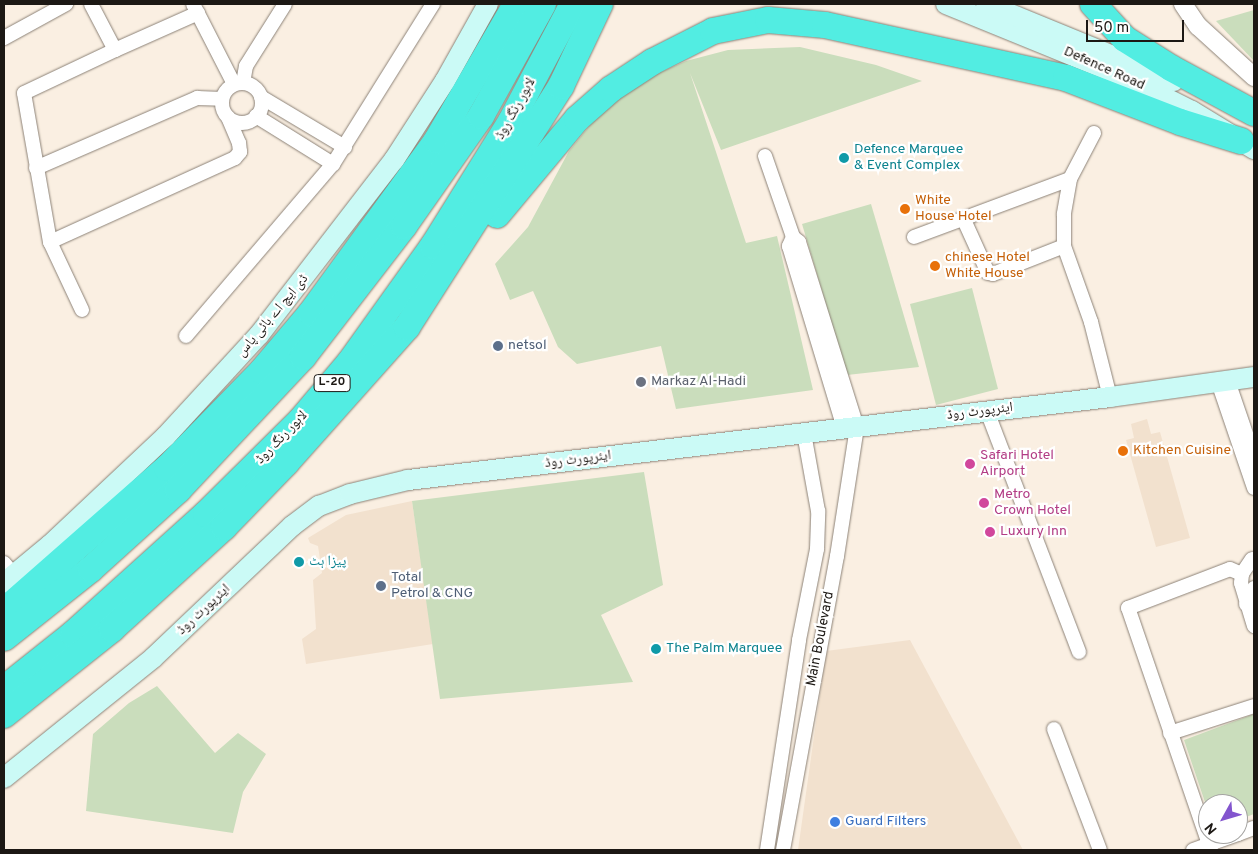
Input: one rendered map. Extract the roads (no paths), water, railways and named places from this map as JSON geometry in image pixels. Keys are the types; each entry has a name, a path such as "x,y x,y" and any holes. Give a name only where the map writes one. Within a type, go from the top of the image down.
{"highway":[{"path":"4,611 167,468 262,372 311,313 437,140 516,4"},
{"name":"لاہور رنگ روڈ","path":"4,638 91,568 178,490 303,357 404,226 481,116 543,4"},
{"name":"لاہور رنگ روڈ","path":"4,689 80,628 206,514 301,420 350,362 432,246 511,121 573,4"},
{"path":"4,715 112,629 224,527 286,463 407,327 436,285 561,86 600,4"},
{"path":"1093,4 1125,39 1171,68 1254,112"},
{"path":"436,285 578,119 611,89 652,62 713,31 768,20 825,25 1066,78 1180,122 1250,137"}],"main road":[{"name":"ڈی ایچ اے بائی پاس","path":"7,573 166,436 259,335 394,160 445,82 488,4"},
{"name":"Defence Road","path":"946,4 1120,75 1250,137"},
{"name":"Defence Road","path":"986,4 1131,61 1250,137"},
{"name":"ایئرپورٹ روڈ","path":"4,778 153,658 292,526 329,501 408,480 1110,397 1254,377"}],"street":[{"path":"4,38 66,4"},
{"path":"91,4 115,50"},
{"path":"36,168 197,98 222,99 238,83 246,66 285,4"},
{"path":"186,336 333,164 433,4"},
{"path":"1183,4 1198,26 1254,77"},
{"path":"82,310 50,242 24,93 115,50 195,8 238,83 257,90 261,97 345,147"},
{"path":"228,117 237,122 247,122 260,111 261,97"},
{"path":"50,242 235,158 240,152 239,143 222,99"},
{"path":"256,116 333,164"},
{"path":"1094,134 1070,178 1064,214 1064,246 1091,322 1110,397"},
{"path":"765,156 793,237 789,246 850,428"},
{"path":"914,237 964,220 1070,178"},
{"path":"964,220 988,273 994,274 1064,246"},
{"path":"1223,381 1254,457"},
{"path":"1223,381 1254,488"},
{"path":"987,411 1079,652"},
{"name":"Main Boulevard","path":"783,850 838,556 850,428"},
{"name":"Main Boulevard","path":"766,850 799,640 817,549 818,511 804,433"},
{"path":"1251,564 1241,583 1254,626"},
{"path":"1193,850 1210,847 1128,608 1230,569 1251,564"},
{"path":"1246,604 1254,588"},
{"path":"1170,733 1254,706"},
{"path":"1054,729 1100,850"}],"place":[{"name":"Defence Marquee & Event Complex","path":"844,158"},
{"name":"White House Hotel","path":"905,209"},
{"name":"chinese Hotel White House","path":"935,266"},
{"name":"netsol","path":"498,346"},
{"name":"Markaz Al-Hadi","path":"641,382"},
{"name":"Kitchen Cuisine","path":"1123,451"},
{"name":"Safari Hotel Airport","path":"970,464"},
{"name":"Metro Crown Hotel","path":"984,503"},
{"name":"Luxury Inn","path":"990,532"},
{"name":"پیزا ہٹ","path":"299,562"},
{"name":"Total Petrol & CNG","path":"381,586"},
{"name":"The Palm Marquee","path":"656,649"},
{"name":"Guard Filters","path":"835,822"}]}
